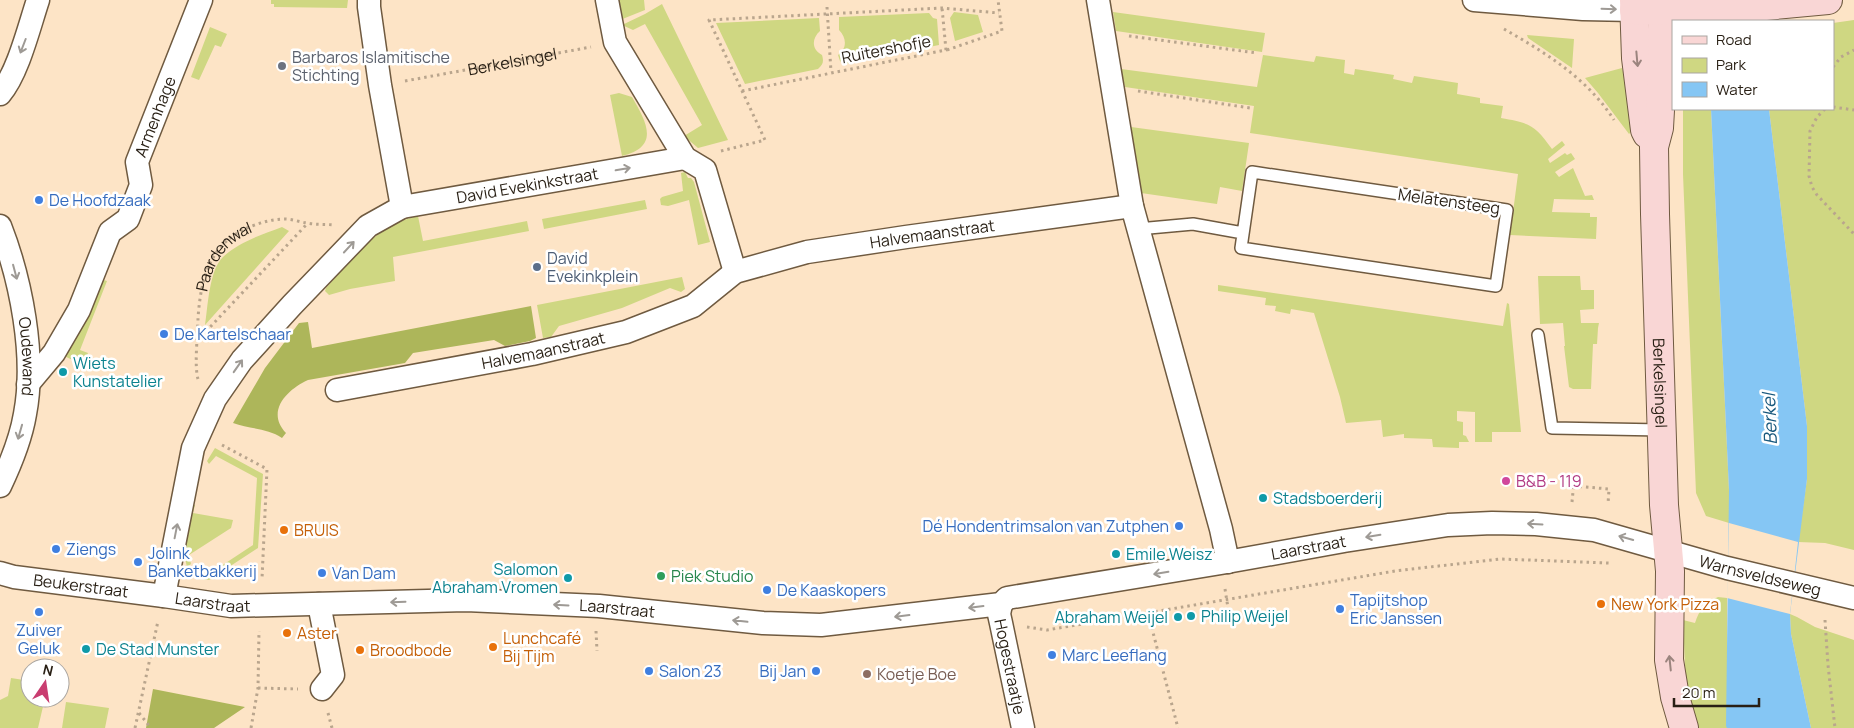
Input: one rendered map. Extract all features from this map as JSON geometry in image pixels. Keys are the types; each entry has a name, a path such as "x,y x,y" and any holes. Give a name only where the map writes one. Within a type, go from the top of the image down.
{"street":[{"path":"0,94 7,86 38,0"},
{"path":"164,596 192,448 211,406 242,360 292,305 368,226 402,207 380,85 369,0"},
{"path":"607,0 615,42 684,158 705,170 735,272"},
{"path":"1098,0 1132,206 1219,520 1228,562"},
{"path":"1474,0 1583,9 1634,5 1706,11 1828,0"},
{"name":"Armenhage","path":"28,384 54,353 79,310 110,232 128,218 141,186 137,162 197,2"},
{"name":"Berkelsingel","path":"1634,5 1636,58 1645,130 1654,147"},
{"name":"Berkelsingel","path":"1662,6 1663,57 1659,128 1654,147 1664,505 1670,571 1669,660 1675,697 1684,728"},
{"name":"David Evekinkstraat","path":"402,207 684,158"},
{"name":"Halvemaanstraat","path":"337,390 532,354 626,332 694,306 735,272 807,252 1132,206"},
{"name":"Oudewand","path":"0,226 15,272 22,305 27,343 28,384 25,414 17,443 0,486"},
{"name":"Laarstraat","path":"164,596 231,606 466,600 599,606 762,623 821,624 1001,613 1006,598 1438,526 1492,523 1583,528 1668,550"},
{"name":"Warnsveldseweg","path":"1668,550 1727,568 1854,598"},
{"name":"Beukerstraat","path":"0,573 14,577 164,596"},
{"path":"319,604 332,675 322,689"},
{"name":"Hogestraatje","path":"1001,613 1023,728"}],"lane":[{"name":"Melatensteeg","path":"1252,172 1508,210 1496,286 1241,248 1243,233 1252,172"},
{"path":"1138,229 1193,224 1243,233"},
{"path":"1538,336 1552,428 1662,430"}],"path":[{"name":"Ruitershofje","path":"742,91 946,50 1002,31 998,0"},
{"name":"Ruitershofje","path":"827,7 831,72"},
{"name":"Ruitershofje","path":"684,158 765,140 709,20 942,8 999,13"},
{"name":"Ruitershofje","path":"942,8 946,50"},
{"path":"1502,28 1542,52 1583,83 1595,95 1615,122"},
{"path":"1104,32 1257,53"},
{"name":"Berkelsingel","path":"380,85 615,42"},
{"path":"1834,67 1841,57 1854,50"},
{"path":"1112,88 1250,108"},
{"path":"1834,108 1854,110"},
{"path":"1824,110 1817,117 1810,131 1809,176 1812,187 1820,198 1854,234"},
{"name":"Paardenwal","path":"211,406 197,376 197,341 204,281 209,262 219,247 245,229 267,221 286,218 307,223 368,226"},
{"path":"197,341 307,223"},
{"path":"199,434 267,469 262,583"},
{"path":"1572,497 1574,481"},
{"path":"1573,486 1609,489 1608,504"},
{"path":"1001,613 1047,630 1394,571 1500,559 1615,563"},
{"path":"135,728 164,596"},
{"path":"231,606 259,619 258,688 251,728"},
{"path":"1826,620 1828,665 1835,728"},
{"path":"1150,621 1178,728"},
{"path":"597,625 595,638 597,651"},
{"path":"138,712 151,728"}],"green space":[{"path":"271,0 348,0 347,8 274,7 274,4 271,4"},
{"path":"617,0 644,0 645,10 620,20"},
{"path":"662,4 728,140 698,148 684,136 702,125 645,24 633,30 622,25"},
{"path":"954,12 978,15 983,32 955,41 950,18"},
{"path":"1113,12 1265,33 1262,52 1116,31"},
{"path":"929,13 933,18 937,19 939,45 845,64 840,61 838,55 843,50 845,40 839,30 839,17"},
{"path":"819,18 820,31 815,37 814,44 816,50 822,55 823,61 818,69 745,84 716,23"},
{"path":"1854,20 1854,550 1825,543 1798,542 1807,479 1807,426 1769,110 1834,110 1834,23"},
{"path":"210,27 227,34 221,47 215,45 199,80 191,77"},
{"path":"1527,35 1574,39 1572,68 1528,38"},
{"path":"1263,55 1314,62 1316,56 1345,60 1344,73 1354,75 1355,69 1394,75 1393,79 1412,83 1414,76 1458,83 1457,94 1480,98 1480,103 1503,106 1501,118 1531,126 1552,149 1562,141 1565,145 1548,159 1550,163 1565,153 1567,155 1571,153 1575,159 1555,172 1559,177 1573,168 1585,196 1592,195 1594,200 1554,199 1552,212 1590,213 1590,217 1597,217 1596,239 1510,235 1518,174 1250,133 1254,106 1125,87 1121,69 1257,87"},
{"path":"1622,68 1631,132 1629,134 1585,78"},
{"path":"619,93 632,97 642,115 647,132 646,140 642,146 634,152 622,156 610,95"},
{"path":"1683,110 1711,110 1729,523 1706,516 1696,493 1683,174"},
{"path":"1131,127 1249,143 1242,191 1220,187 1217,204 1141,193"},
{"path":"685,172 688,178 691,178 694,182 710,242 698,245 689,200 668,206 661,205 660,199 662,197 683,191 681,173"},
{"path":"645,200 647,209 544,229 542,219"},
{"path":"418,216 423,241 527,221 529,231 393,257 395,281 350,289 329,295 325,291 366,244 403,220"},
{"path":"282,227 289,231 205,325 212,279 218,263 229,252 243,243"},
{"path":"1538,276 1580,276 1581,290 1594,290 1594,309 1580,310 1581,323 1599,323 1597,344 1593,344 1591,389 1573,389 1569,387 1563,323 1540,324"},
{"path":"682,277 685,289 681,292 670,288 622,308 559,326 551,337 543,338 537,305"},
{"path":"97,278 107,281 80,350 88,353 83,365 60,354"},
{"path":"1218,285 1503,326 1507,303 1509,304 1521,432 1492,432 1492,442 1475,442 1475,412 1457,411 1457,421 1463,422 1463,435 1466,436 1469,442 1459,442 1459,448 1433,447 1432,439 1404,438 1404,434 1383,437 1381,420 1346,423 1340,397 1314,313 1291,309 1290,314 1275,311 1276,306 1265,305 1266,298 1218,291"},
{"path":"531,306 536,338 530,341 505,346 494,340 413,353 405,363 308,380 293,389 278,409 280,425 286,433 282,438 265,430 233,423 265,368 299,323 308,322 312,348"},
{"path":"215,448 263,474 258,548 209,580 192,577 196,572 209,574 253,545 257,478 216,456 209,464 207,461"},
{"path":"191,504 195,505 193,513 233,520 231,528 189,555 191,564 187,567 183,550"},
{"path":"1718,597 1727,598 1727,728 1695,728 1686,688 1683,620 1695,623 1703,607"},
{"path":"1790,614 1815,627 1854,640 1854,728 1811,728 1791,634"},
{"path":"11,678 20,679 20,708 43,708 38,728 0,728 0,700 8,696"},
{"path":"153,689 245,707 214,728 146,728"},
{"path":"70,703 109,708 105,728 62,728 65,708 70,708"}],"water":[{"name":"Berkel","path":"1711,110 1769,110 1807,426 1807,479 1790,614 1791,634 1811,728 1727,728 1726,726 1729,490"}],"pier":[{"path":"1729,523 1798,542 1790,614 1727,598"}],"place":[{"name":"Barbaros Islamitische Stichting","path":"282,66"},
{"name":"De Hoofdzaak","path":"39,200"},
{"name":"David Evekinkplein","path":"537,267"},
{"name":"De Kartelschaar","path":"164,334"},
{"name":"Wiets Kunstatelier","path":"63,372"},
{"name":"B&B - 119","path":"1506,481"},
{"name":"Stadsboerderij","path":"1263,498"},
{"name":"Dé Hondentrimsalon van Zutphen","path":"1179,526"},
{"name":"BRUIS","path":"284,530"},
{"name":"Ziengs","path":"56,549"},
{"name":"Emile Weisz","path":"1116,554"},
{"name":"Jolink Banketbakkerij","path":"138,562"},
{"name":"Van Dam","path":"322,573"},
{"name":"Piek Studio","path":"661,576"},
{"name":"Salomon Abraham Vromen","path":"568,578"},
{"name":"De Kaaskopers","path":"767,590"},
{"name":"New York Pizza","path":"1601,604"},
{"name":"Tapijtshop Eric Janssen","path":"1340,609"},
{"name":"Zuiver Geluk","path":"39,612"},
{"name":"Philip Weijel","path":"1191,616"},
{"name":"Abraham Weijel","path":"1178,617"},
{"name":"Aster","path":"287,633"},
{"name":"Lunchcafé Bij Tijm","path":"493,647"},
{"name":"De Stad Munster","path":"86,649"},
{"name":"Broodbode","path":"360,650"},
{"name":"Marc Leeflang","path":"1052,655"},
{"name":"Salon 23","path":"649,671"},
{"name":"Bij Jan","path":"816,671"},
{"name":"Koetje Boe","path":"867,674"}]}
